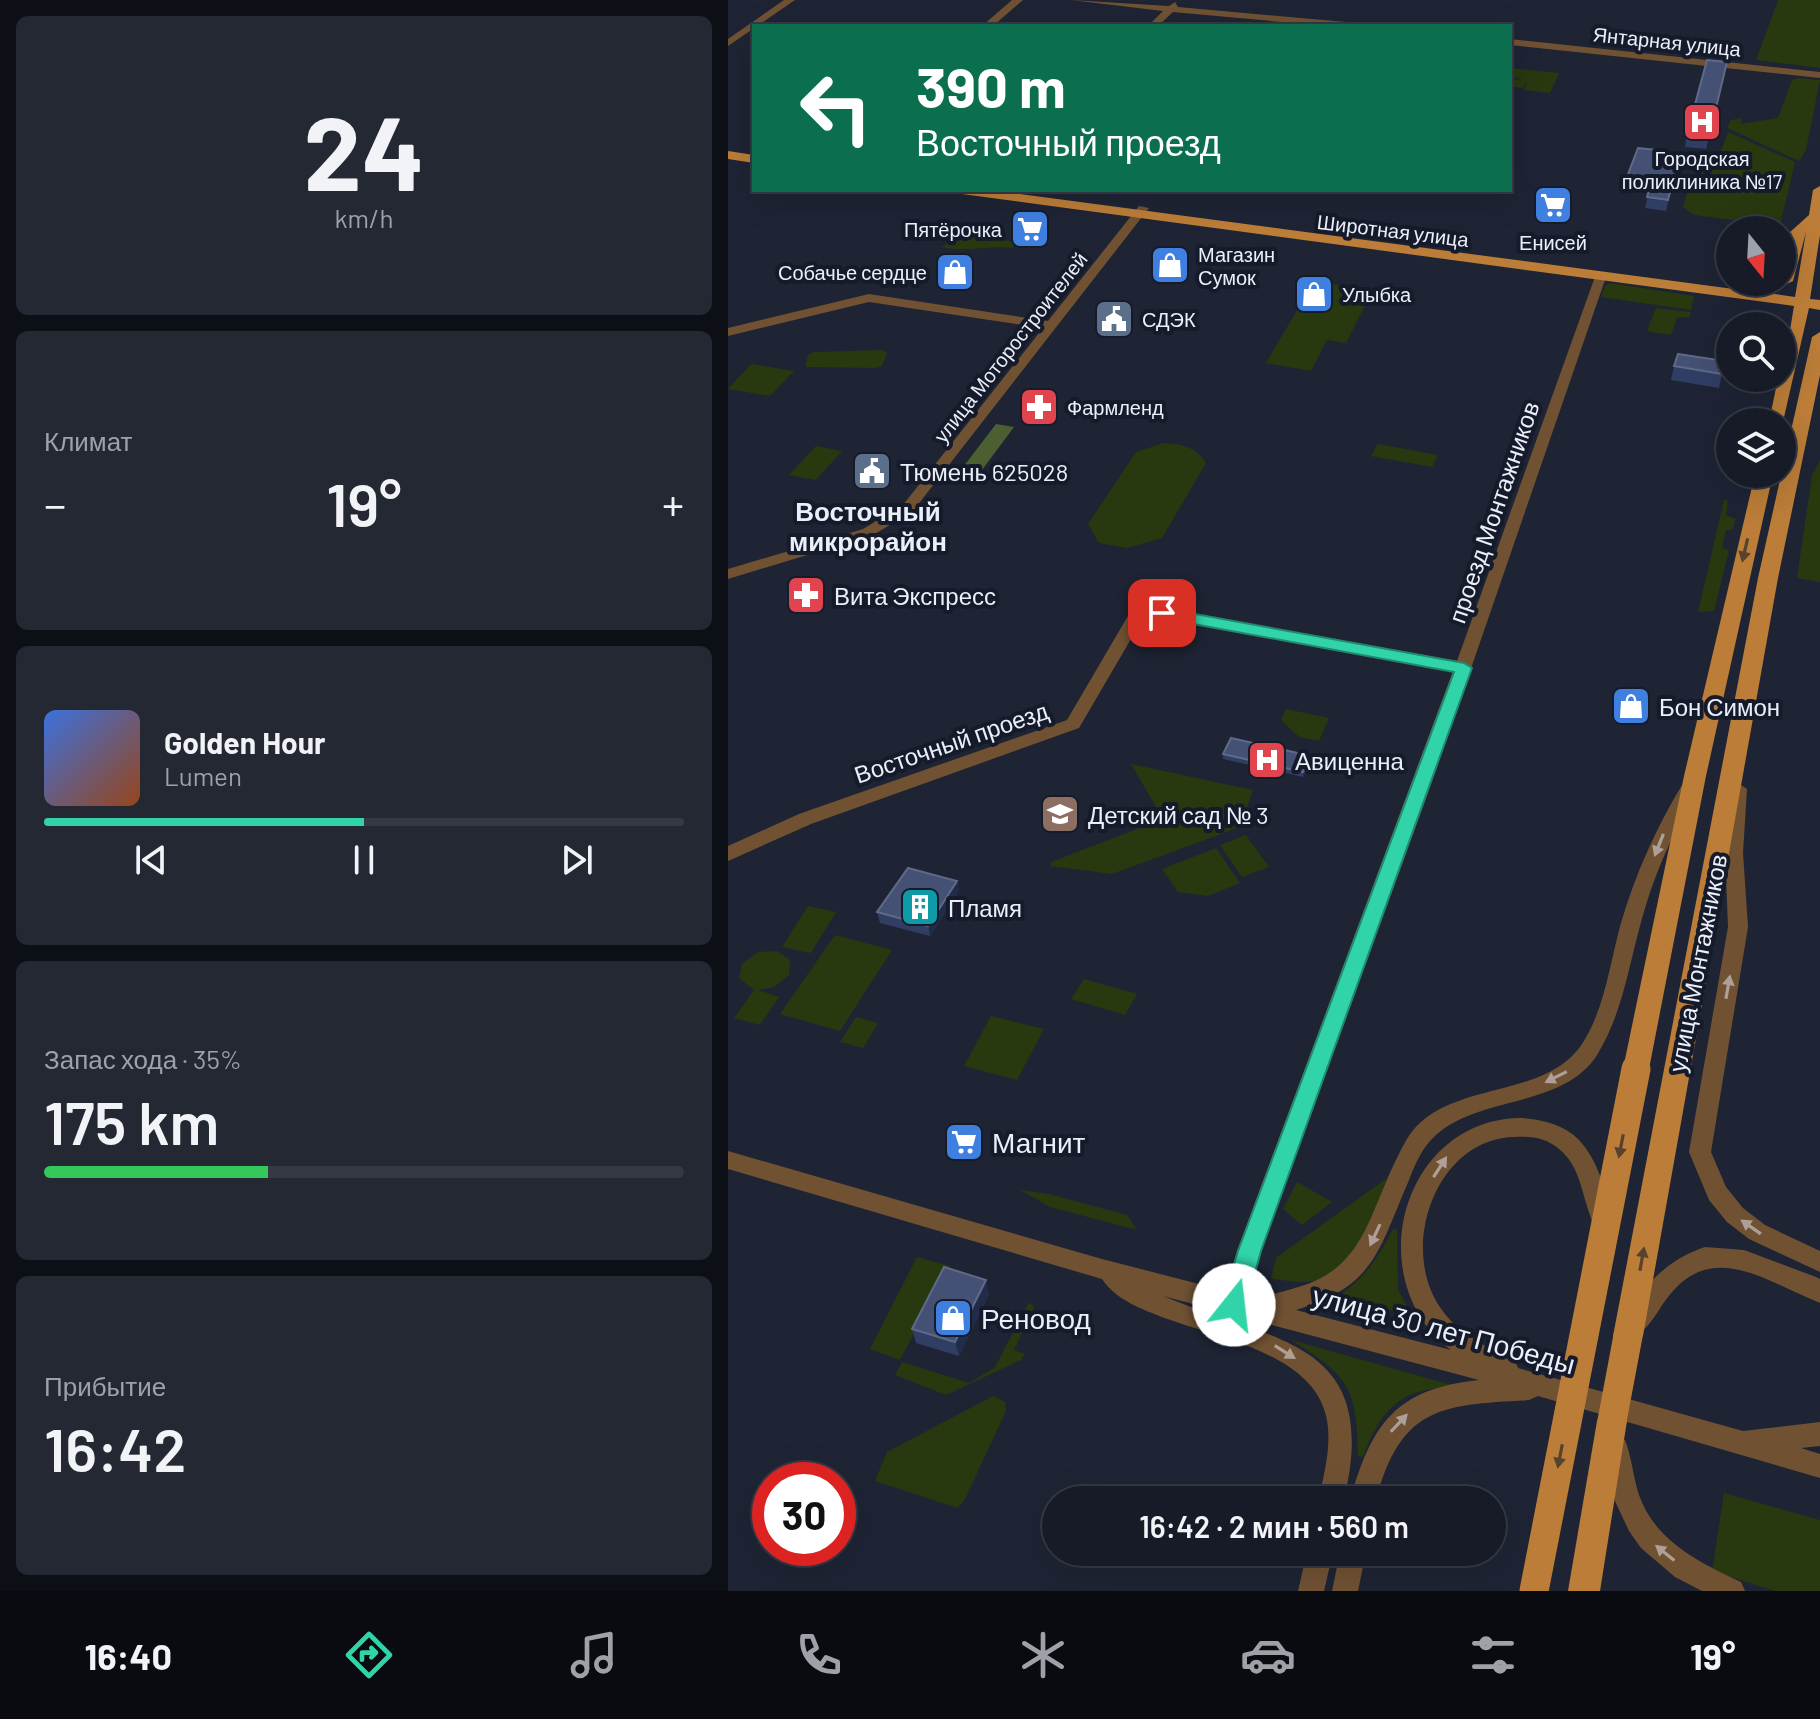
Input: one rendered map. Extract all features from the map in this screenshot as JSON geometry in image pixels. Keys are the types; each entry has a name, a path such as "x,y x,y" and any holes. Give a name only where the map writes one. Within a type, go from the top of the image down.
{"main road":[{"path":"728,146 752,150"},
{"path":"728,155 752,159"},
{"path":"1780,408 1820,190"},
{"name":"Широтная улица","path":"978,192 1716,285"},
{"name":"Широтная улица","path":"1032,192 1140,212"},
{"path":"1796,233 1814,218"},
{"name":"Широтная улица","path":"1444,252 1600,277 1800,299 1820,297"},
{"name":"Широтная улица","path":"1787,296 1820,305"},
{"name":"улица Монтажников","path":"1584,1591 1674,1079 1768,578 1820,337"},
{"name":"улица Монтажников","path":"1534,1591 1695,776 1761,488"}],"street":[{"path":"755,24 790,0"},
{"path":"989,24 1018,0"},
{"path":"1076,0 1176,4 1341,24"},
{"path":"1155,24 1176,4"},
{"path":"728,43 752,26"},
{"name":"Янтарная улица","path":"1512,42 1820,75"},
{"name":"улица Моторостроителей","path":"728,574 868,532 898,516 920,496 1140,212"},
{"name":"проезд Монтажников","path":"1242,1306 1249,1251 1464,668 1600,277"},
{"path":"728,332 869,298 1051,325"},
{"name":"Восточный проезд","path":"728,854 805,819 1073,724 1140,609 1464,668"},
{"path":"1741,733 1734,853 1738,927 1700,1152 1708,1177 1735,1215 1757,1232 1820,1262"},
{"path":"1242,1306 1303,1299 1344,1280 1362,1262 1403,1165 1427,1130 1453,1111 1482,1098 1549,1081 1588,1054 1599,1030 1644,883 1668,824 1695,776"},
{"path":"1535,1384 1452,1337 1432,1317 1418,1296 1409,1270 1410,1243 1423,1198 1440,1164 1458,1143 1479,1130 1512,1124 1546,1129 1573,1147 1588,1172 1605,1226"},
{"name":"улица 30 лет Победы","path":"728,1160 1102,1269 1535,1384 1820,1466"},
{"path":"1628,1336 1667,1276 1687,1263 1712,1255 1741,1258 1818,1290"},
{"path":"1102,1269 1141,1297 1272,1344 1311,1369 1337,1406 1339,1424 1334,1486"},
{"path":"1366,1486 1371,1465 1394,1424 1419,1405 1446,1396 1535,1384"},
{"path":"1612,1421 1621,1487 1636,1521 1669,1557 1695,1575 1732,1591"},
{"path":"1735,1443 1820,1434"},
{"path":"1311,1591 1317,1566"},
{"path":"1345,1591 1350,1566"}],"green space":[{"path":"1778,0 1820,0 1820,68 1756,60"},
{"path":"1512,68 1559,73 1550,93 1524,90 1527,81 1523,88 1512,86 1512,80 1523,79 1512,77"},
{"path":"1792,80 1820,80 1806,150 1799,161 1727,128 1731,120 1742,118 1740,124 1778,118"},
{"path":"1728,132 1795,162 1782,216 1716,218 1694,215 1683,207 1695,168 1714,170"},
{"path":"964,235 1018,242 1012,248 941,247"},
{"path":"1610,283 1694,296 1691,310 1601,297 1605,286"},
{"path":"1332,284 1373,290 1346,343 1327,340 1311,371 1266,363 1300,305 1319,307"},
{"path":"1656,308 1691,312 1689,318 1677,317 1671,335 1647,331"},
{"path":"882,350 887,353 882,366 876,368 805,367 808,355 814,352"},
{"path":"751,364 794,371 770,396 728,389"},
{"path":"996,424 1014,427 973,482 954,479"},
{"path":"1164,443 1188,447 1206,463 1162,538 1127,548 1099,543 1088,524 1136,452"},
{"path":"1378,444 1438,455 1432,467 1371,456"},
{"path":"816,446 842,451 816,480 789,475"},
{"path":"1820,460 1820,582 1797,578 1812,475"},
{"path":"1724,500 1728,501 1726,515 1736,519 1732,530 1726,530 1722,548 1729,550 1714,611 1698,612"},
{"path":"1286,709 1329,718 1319,741 1299,737 1281,720"},
{"path":"1131,764 1253,790 1240,827 1112,874 1050,866 1051,862 1163,819"},
{"path":"1246,835 1269,867 1242,877 1220,845"},
{"path":"1216,848 1240,883 1208,896 1178,892 1162,869"},
{"path":"808,906 836,912 811,953 782,947"},
{"path":"835,935 892,950 840,1031 780,1014"},
{"path":"777,951 790,960 789,975 774,987 758,990 779,997 760,1025 734,1018 754,990 739,978 742,964 758,952"},
{"path":"1084,979 1137,994 1125,1015 1071,999"},
{"path":"991,1016 1044,1029 1017,1080 964,1066"},
{"path":"856,1017 878,1023 863,1048 840,1042"},
{"path":"1387,1178 1362,1240 1343,1266 1315,1281 1271,1279 1276,1258"},
{"path":"1297,1182 1332,1202 1302,1225 1283,1209"},
{"path":"1020,1190 1049,1194 1127,1215 1137,1230 1050,1207"},
{"path":"1393,1229 1397,1230 1398,1289 1412,1316 1338,1296 1370,1266"},
{"path":"917,1257 950,1266 900,1360 870,1349"},
{"path":"1029,1302 1034,1307 1014,1350 1025,1354 1021,1360 946,1395 895,1375 902,1362 969,1383 995,1367"},
{"path":"1291,1340 1459,1387 1423,1391 1398,1402 1379,1424 1363,1457 1358,1456 1355,1414 1346,1386 1326,1364"},
{"path":"993,1396 1005,1402 1006,1411 964,1501 957,1508 875,1481 887,1452"},
{"path":"1724,1493 1820,1520 1820,1591 1775,1591 1712,1571"}],"building":[{"name":"Городская поликлиника №17","path":"1707,60 1727,62 1709,137 1687,134"},
{"path":"1638,148 1658,150 1654,162 1677,165 1668,200 1647,197 1652,180 1627,177"},
{"path":"1310,283 1323,285 1318,295 1304,293"},
{"path":"1678,354 1716,360 1716,373 1674,366"},
{"name":"Авиценна","path":"1231,738 1311,756 1303,772 1223,754"},
{"name":"Пламя","path":"908,868 957,881 928,926 877,912"},
{"name":"Реновод","path":"944,1267 986,1280 955,1342 912,1329"}],"place":[{"name":"Городская поликлиника №17","path":"1702,122"},
{"name":"Енисей","path":"1553,205"},
{"name":"Пятёрочка","path":"1030,229"},
{"name":"Магазин Сумок","path":"1170,265"},
{"name":"Собачье сердце","path":"955,272"},
{"name":"Улыбка","path":"1314,294"},
{"name":"СДЭК","path":"1114,319"},
{"name":"Фармленд","path":"1039,407"},
{"name":"Тюмень 625028","path":"872,471"},
{"name":"Вита Экспресс","path":"806,595"},
{"name":"Бон Симон","path":"1631,706"},
{"name":"Авиценна","path":"1267,760"},
{"name":"Детский сад № 3","path":"1060,814"},
{"name":"Пламя","path":"920,907"},
{"name":"Магнит","path":"964,1142"},
{"name":"Реновод","path":"953,1318"}],"district":[{"name":"Восточный микрорайон","path":"868,525"}],"route":[{"path":"1162,613 1464,668 1249,1251 1234,1305"}]}
